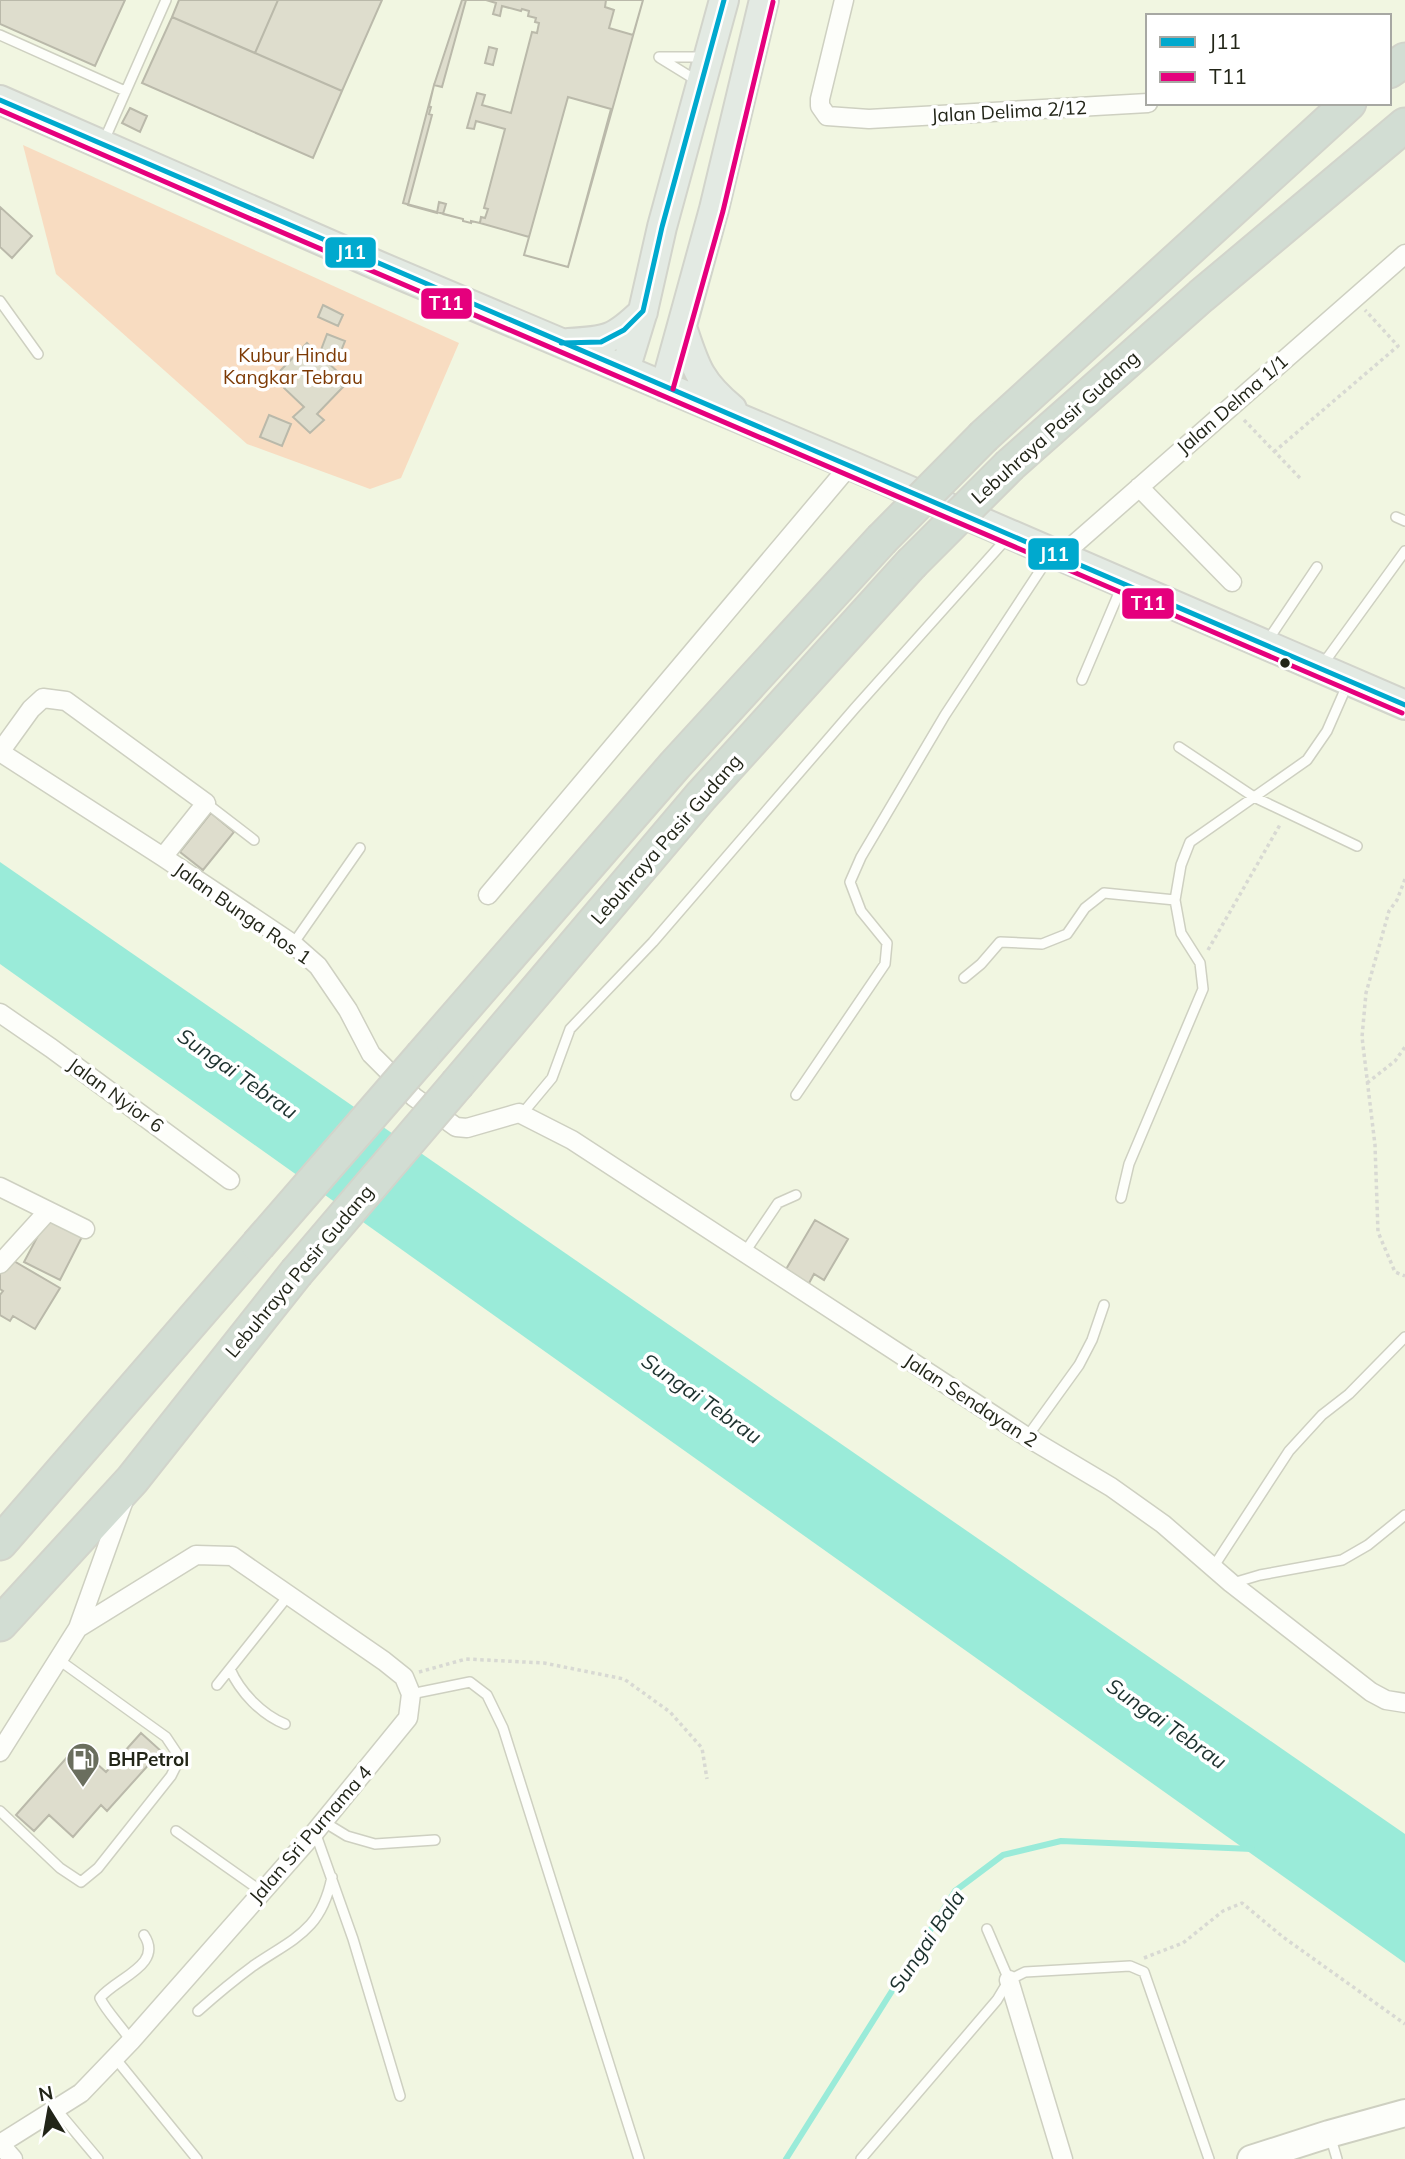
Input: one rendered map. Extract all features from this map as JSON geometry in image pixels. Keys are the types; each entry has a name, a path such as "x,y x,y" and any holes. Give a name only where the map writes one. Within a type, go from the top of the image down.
{"highway":[{"name":"Lebuhraya Pasir Gudang","path":"0,1543 675,765 881,540 984,436 1347,105"},
{"name":"Lebuhraya Pasir Gudang","path":"0,1624 132,1480 296,1273 701,796 911,564 1010,465 1201,296 1405,125"}],"main road":[{"path":"726,0 718,76 722,84 727,84 736,77 764,0"},
{"path":"625,370 726,0"},
{"path":"665,387 714,209 764,0"},
{"path":"0,100 379,266 850,465 1405,705"},
{"path":"561,343 601,342 624,330 643,311"},
{"path":"682,327 696,368 704,382 714,394 747,421"}],"street":[{"name":"Jalan Delima 2/12","path":"844,0 820,106 827,116 870,119 1146,103"},
{"name":"Jalan Delma 1/1","path":"1056,554 1139,487 1405,254"},
{"path":"488,895 850,465"},
{"path":"1139,487 1232,582"},
{"path":"0,752 21,721 43,698 66,701 206,803 163,857"},
{"name":"Jalan Bunga Ros 1","path":"0,752 292,944 318,966 348,1010 371,1054 414,1097 456,1127 467,1128 514,1113 522,1114"},
{"name":"Jalan Nyior 6","path":"0,1013 230,1180"},
{"name":"Jalan Sendayan 2","path":"522,1114 572,1140 1027,1437 1111,1487 1163,1524 1231,1583 1371,1692 1387,1700 1405,1703"},
{"path":"0,1187 85,1229"},
{"path":"0,1265 48,1211"},
{"path":"0,1752 78,1628 132,1480"},
{"path":"78,1628 196,1555 232,1556 384,1661 407,1686"},
{"name":"Jalan Sri Purnama 4","path":"0,2144 81,2093 131,2041 320,1827 408,1718 407,1686"},
{"path":"1009,1980 1063,2159"},
{"path":"1251,2159 1329,2134 1402,2115"},
{"path":"0,2144 13,2159"}],"lane":[{"path":"102,144 166,0"},
{"path":"0,35 125,91"},
{"path":"0,301 38,354"},
{"path":"522,1114 552,1078 570,1029 653,942 1010,534"},
{"path":"1320,668 1405,551"},
{"path":"796,1095 885,964 887,943 861,911 850,882 861,857 945,715 1056,554"},
{"path":"1265,645 1317,567"},
{"path":"1082,680 1123,583"},
{"path":"1121,1198 1129,1164 1203,989 1200,963 1181,933 1175,900 1181,865 1190,842 1307,760 1327,731 1349,681"},
{"path":"1179,747 1254,797 1357,846"},
{"path":"206,803 254,840"},
{"path":"292,944 360,848"},
{"path":"964,978 981,964 1000,942 1042,944 1067,934 1084,908 1104,893 1175,900"},
{"path":"745,1252 778,1203 796,1195"},
{"path":"1027,1437 1079,1365 1093,1340 1104,1305"},
{"path":"1214,1566 1289,1451 1322,1415 1349,1394 1405,1337"},
{"path":"1231,1583 1342,1560 1368,1545 1405,1516"},
{"path":"217,1685 288,1596"},
{"path":"0,1811 60,1868 81,1882 98,1868 171,1776 180,1758 166,1737 60,1660"},
{"path":"230,1669 237,1685 268,1715 285,1724"},
{"path":"407,1686 470,1682 487,1695 503,1728 639,2159"},
{"path":"320,1827 375,1844 435,1840"},
{"path":"320,1827 332,1876 400,2096"},
{"path":"176,1831 261,1891"},
{"path":"198,2011 252,1967 304,1934 327,1901 332,1876"},
{"path":"987,1928 1009,1980"},
{"path":"131,2041 100,1998 109,1987 143,1964 149,1955 150,1944 144,1935"},
{"path":"861,2159 997,2000 1009,1980 1025,1972 1130,1966 1144,1972 1209,2159"},
{"path":"114,2058 197,2159"},
{"path":"56,2109 98,2159"},
{"path":"1329,2134 1337,2159"}],"path":[{"path":"1273,452 1398,346 1354,299"},
{"path":"1230,405 1300,478"},
{"path":"1200,963 1288,812"},
{"path":"1405,879 1397,900 1389,911 1366,993 1362,1037 1375,1145 1378,1232 1395,1272 1405,1276"},
{"path":"1367,1083 1395,1061 1405,1047"},
{"path":"407,1686 466,1659 544,1663 624,1679 670,1712 702,1748 708,1779"},
{"path":"1130,1966 1148,1955 1183,1943 1223,1911 1242,1903 1283,1937 1405,2024"}],"green space":[{"name":"Kubur Hindu Kangkar Tebrau","path":"23,145 459,343 401,478 370,489 247,444 56,274"}],"water":[{"name":"Sungai Tebrau","path":"0,862 1405,1834 1405,1963 0,964"}],"building":[{"path":"0,0 125,0 95,66 0,24"},
{"path":"179,0 278,0 255,53 172,17"},
{"path":"278,0 382,0 342,91 255,53"},
{"path":"462,0 643,0 568,267 524,255 529,237 403,203 434,85"},
{"path":"466,0 496,3 493,14 500,16 502,6 529,11 528,16 536,18 535,22 539,23 537,33 532,32 511,113 482,105 485,95 477,93 467,128 474,129 476,121 505,129 484,208 488,209 485,218 481,217 480,223 471,223 443,214 446,204 439,202 437,213 408,205 432,115 429,114 429,106 434,85 442,87","holes":["489,47 497,49 493,65 485,63"]},
{"path":"606,0 643,0 633,35 609,28 614,10 605,7"},
{"path":"172,17 342,91 313,158 142,83"},
{"path":"568,97 611,109 568,267 524,255"},
{"path":"130,108 147,116 140,132 122,123"},
{"path":"0,207 32,236 12,258 0,247"},
{"path":"323,305 343,315 338,326 318,317"},
{"path":"327,334 345,341 339,356 321,350"},
{"path":"307,343 340,374 335,380 343,387 317,414 324,420 310,433 293,417 304,407 284,388 288,383 278,373"},
{"path":"269,415 291,424 282,446 260,437"},
{"path":"211,813 234,832 203,870 180,852"},
{"path":"50,1213 85,1231 60,1280 24,1262"},
{"path":"815,1220 848,1239 824,1280 814,1274 808,1285 785,1271"},
{"path":"7,1257 60,1288 35,1329 13,1316 10,1321 0,1315 0,1295 3,1291 0,1289 0,1269"},
{"name":"BHPetrol","path":"141,1733 161,1751 107,1811 101,1805 73,1837 49,1815 34,1831 16,1815 77,1746 106,1772"}],"waterway":[{"name":"Sungai Bala","path":"786,2159 955,1891 1003,1855 1061,1841 1252,1849"}],"transit line":[{"name":"J11","path":"561,343 601,342 624,330 643,311 662,227 724,0"},
{"name":"T11","path":"673,389 723,211 773,2"},
{"name":"J11","path":"0,100 1405,705"},
{"name":"T11","path":"0,110 1402,713"}],"place":[{"name":"BHPetrol","path":"83,1789"}]}
